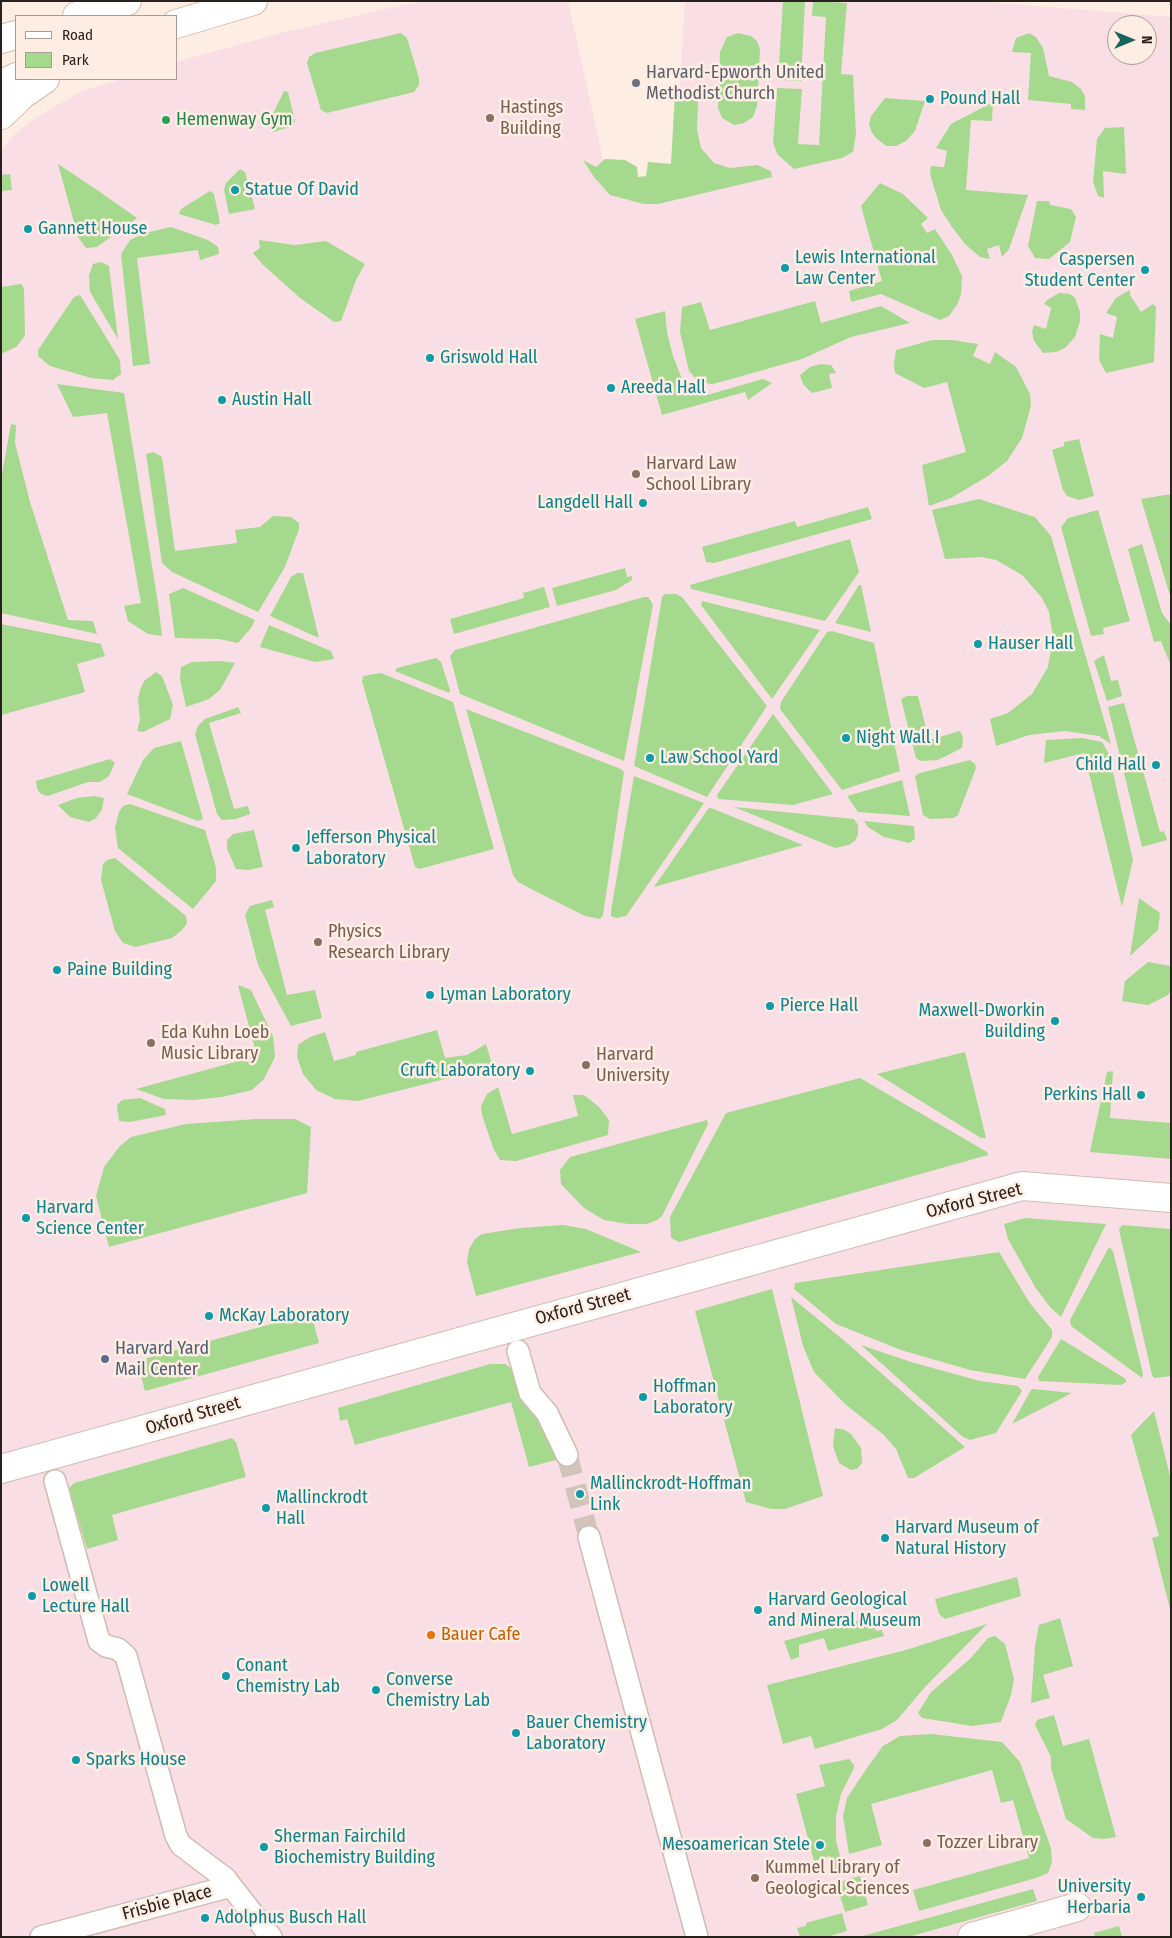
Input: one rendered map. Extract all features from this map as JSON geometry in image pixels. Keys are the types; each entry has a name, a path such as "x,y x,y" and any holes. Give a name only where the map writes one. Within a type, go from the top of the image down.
{"street":[{"path":"80,15 127,1"},
{"path":"178,23 254,1"},
{"path":"1,39 15,35"},
{"path":"1,85 15,77"},
{"path":"1,115 24,94 44,80"},
{"name":"Oxford Street","path":"1,1470 1022,1186 1171,1198"},
{"path":"518,1351 530,1393 547,1413 567,1455"},
{"path":"55,1480 99,1641 106,1646 118,1649 126,1656 176,1836 181,1845 226,1879 231,1886"},
{"path":"589,1537 696,1937"},
{"name":"Frisbie Place","path":"41,1937 231,1886 272,1937"},
{"path":"972,1937 1077,1907"}],"shaded area":[{"name":"Harvard University","path":"421,1 568,1 606,173 673,192 685,1 975,1 1146,15 1107,15 1107,65 1157,65 1157,16 1171,17 1171,1937 1,1937 1,151 15,134 35,118 82,91 119,80 178,80 178,61 281,33"}],"green space":[{"path":"783,1 805,1 801,81 778,80"},
{"path":"813,1 847,3 841,74 853,75 856,134 853,152 842,158 794,169 778,155 773,143 777,88 802,89 798,144 819,145 826,17 812,16"},
{"path":"401,33 407,38 419,78 419,85 414,92 327,113 321,110 307,63 309,57 315,53"},
{"path":"738,33 751,36 757,41 760,49 757,106 753,117 744,123 734,125 722,118 718,108 720,52 727,37"},
{"path":"1029,33 1036,37 1043,48 1049,76 1072,82 1081,89 1085,96 1085,110 1071,109 1071,104 1028,100 1031,53 1012,52 1016,38"},
{"path":"284,91 288,92 295,121 293,126 273,132 267,126"},
{"path":"675,92 698,100 697,130 701,148 714,163 730,168 757,165 771,171 772,177 658,204 644,204 610,195 594,177 583,160 596,167 605,159 625,160 637,167 638,177 646,176 648,162 671,164"},
{"path":"885,98 925,101 915,131 906,141 896,146 886,146 877,139 872,133 869,124 871,116"},
{"path":"993,102 992,121 971,120 966,190 1028,195 1009,249 1002,257 999,245 987,249 990,259 980,257 965,244 952,227 941,210 930,174 931,166 944,167 947,151 936,148 951,124"},
{"path":"1124,127 1126,174 1103,171 1104,198 1098,196 1093,182 1097,139 1105,128"},
{"path":"58,164 137,218 97,247 86,248 78,237"},
{"path":"240,169 245,172 255,209 229,214 224,190 226,183"},
{"path":"10,174 12,190 1,191 1,175"},
{"path":"880,183 903,194 928,218 921,224 927,233 935,229 952,255 962,276 961,294 958,303 949,316 940,320 881,294 851,302 849,291 882,281 861,206"},
{"path":"210,191 214,194 220,223 216,225 179,214 181,209"},
{"path":"1037,201 1049,201 1050,205 1071,209 1076,217 1070,242 1049,259 1035,258 1028,246"},
{"path":"171,227 208,240 218,247 219,254 200,260 198,250 137,258 150,364 133,366 121,254 130,240 145,233"},
{"path":"259,240 295,245 326,241 365,264 356,280 341,321 334,322 300,298 262,264 253,253 260,248"},
{"path":"101,262 109,266 118,339 90,292 89,275 93,264"},
{"path":"21,284 24,288 25,336 16,347 1,354 1,287"},
{"path":"1130,290 1130,295 1141,312 1153,304 1156,307 1154,362 1106,373 1099,360 1100,334 1113,338 1117,317 1106,313 1116,298"},
{"path":"1059,293 1070,294 1075,298 1080,312 1080,321 1075,337 1065,348 1056,352 1043,353 1034,341 1032,332 1034,325 1046,329 1051,308 1044,304"},
{"path":"80,295 120,360 121,374 113,380 91,378 50,366 38,356 38,350 74,297"},
{"path":"815,301 821,323 881,306 910,323 851,337 802,359 712,384 699,382 689,371 680,332 682,307 701,302 710,330"},
{"path":"665,311 667,332 673,356 682,379 696,394 707,395 763,379 772,383 748,400 745,392 662,415 635,319"},
{"path":"932,340 952,340 978,344 973,356 990,364 995,352 1016,367 1030,394 1031,406 1022,438 1007,461 988,476 951,498 929,506 922,465 966,452 947,382 924,388 895,373 894,364 896,350"},
{"path":"821,364 831,365 836,373 829,374 832,388 812,393 803,384 800,375 810,367"},
{"path":"57,384 124,393 162,636 148,634 128,621 124,606 141,603 107,413 73,417"},
{"path":"11,424 16,425 15,443 30,502 68,620 93,621 97,634 1,613 1,480"},
{"path":"1079,439 1094,496 1079,500 1067,496 1063,490 1052,450 1064,446 1064,442"},
{"path":"153,452 162,457 175,551 237,543 235,530 260,527 273,516 291,517 299,523 299,529 285,567 258,612 172,572 162,563 146,454"},
{"path":"1171,494 1171,599 1141,499"},
{"path":"979,499 1035,517 1051,536 1111,744 1099,736 1065,731 1029,735 996,746 990,719 1008,713 1032,694 1048,667 1053,637 1049,612 1042,598 1022,575 996,560 981,557 945,559 932,510"},
{"path":"868,507 872,519 714,563 706,562 702,547 795,521 797,527"},
{"path":"1098,510 1130,621 1103,628 1104,634 1091,636 1061,527 1068,518"},
{"path":"850,539 859,572 825,621 691,589 690,585"},
{"path":"1142,544 1162,613 1171,625 1171,666 1161,641 1154,642 1128,549"},
{"path":"625,568 627,577 632,576 632,580 616,590 557,606 552,588"},
{"path":"297,573 303,573 319,638 270,616 291,577"},
{"path":"859,585 861,585 871,632 835,623"},
{"path":"544,587 550,607 454,634 450,619 524,598 523,593"},
{"path":"183,588 255,620 251,628 238,643 219,639 175,638 169,594"},
{"path":"665,594 676,594 682,597 767,706 707,797 634,766 662,597"},
{"path":"648,597 653,605 624,761 460,694 450,656 455,650"},
{"path":"702,601 820,630 772,699 701,605"},
{"path":"1,624 101,644 105,656 77,664 85,692 1,715"},
{"path":"269,625 331,651 334,659 315,662 260,647"},
{"path":"832,631 874,643 900,771 842,790 780,709 781,702 827,632"},
{"path":"1104,655 1111,681 1118,680 1122,696 1107,701 1094,661"},
{"path":"436,658 441,662 450,690 449,693 395,671 397,668"},
{"path":"220,661 235,663 220,690 209,699 186,707 180,679 181,667 192,662"},
{"path":"156,672 162,676 173,705 170,719 143,732 137,731 140,720 138,699 140,690 144,681"},
{"path":"381,673 453,702 494,849 419,869 415,867 362,681 363,676"},
{"path":"907,696 918,696 929,740 960,731 963,737 962,748 938,760 921,761 916,758 901,699"},
{"path":"1124,703 1160,832 1164,831 1167,840 1142,847 1108,707"},
{"path":"238,707 241,713 209,723 234,809 248,806 250,814 236,819 222,820 217,814 195,734 198,726 205,719"},
{"path":"466,709 621,769 624,772 603,915 600,919 585,916 535,891 518,882 513,875"},
{"path":"773,714 833,794 793,805 718,799 717,795"},
{"path":"1082,738 1102,742 1109,754 1133,860 1122,907 1084,753 1044,763 1046,740"},
{"path":"181,741 203,819 198,821 127,794 143,760 154,748"},
{"path":"110,759 115,763 109,776 100,782 88,782 48,796 41,794 37,789 36,781"},
{"path":"970,760 975,764 976,768 958,815 954,818 930,819 923,815 915,776"},
{"path":"634,776 704,803 626,916 616,918 611,916 611,911"},
{"path":"902,780 910,816 858,812 847,796"},
{"path":"94,796 104,798 102,810 95,819 89,822 70,817 58,805 77,798"},
{"path":"130,804 205,830 216,868 216,881 193,909 118,848 115,828 119,812 123,806"},
{"path":"734,807 854,819 858,825 858,834 855,841 849,845 835,848"},
{"path":"711,808 803,845 654,887 708,809"},
{"path":"864,821 914,826 915,839 909,843 884,837 868,827"},
{"path":"254,830 263,867 248,870 236,869 227,849 227,840 233,834"},
{"path":"115,858 186,916 187,923 182,930 172,938 135,947 123,943 115,931 101,880 103,864 107,860"},
{"path":"1139,898 1160,913 1158,930 1130,956"},
{"path":"272,900 274,907 265,910 287,995 315,990 322,1018 291,1026 258,965 245,915 250,906"},
{"path":"1148,962 1171,966 1171,990 1168,995 1148,1005 1122,1001 1125,981"},
{"path":"238,985 251,990 273,1036 275,1057 264,1079 252,1090 222,1097 194,1100 164,1099 136,1089 257,1056"},
{"path":"437,1030 445,1058 467,1055 486,1044 493,1067 358,1101 335,1099 316,1090 303,1074 297,1057 298,1045 310,1037 325,1032 334,1061 356,1055 356,1052"},
{"path":"965,1052 986,1138 981,1138 877,1074"},
{"path":"1113,1071 1110,1118 1171,1123 1171,1159 1090,1152 1107,1072"},
{"path":"860,1078 987,1152 988,1155 679,1242 671,1238 670,1217 726,1113"},
{"path":"498,1087 512,1134 578,1116 573,1095 584,1095 599,1107 609,1120 608,1135 516,1161 500,1160 494,1150 482,1115 481,1106 487,1094"},
{"path":"140,1098 165,1109 166,1115 130,1122 119,1121 117,1105 122,1100"},
{"path":"256,1119 295,1119 311,1127 307,1193 109,1247 96,1196 104,1167 120,1146 131,1137 186,1124"},
{"path":"707,1120 708,1124 662,1216 657,1220 647,1224 628,1224 604,1220 584,1208 561,1184 560,1170 570,1157"},
{"path":"1025,1218 1106,1224 1061,1317 1050,1307 1035,1287 1008,1239 1004,1224"},
{"path":"563,1225 586,1229 641,1252 476,1296 467,1262 469,1249 475,1239 482,1234 520,1228"},
{"path":"1122,1225 1171,1229 1171,1376 1154,1378 1152,1375 1119,1230"},
{"path":"1109,1247 1113,1251 1143,1374 1142,1378 1071,1326 1070,1320"},
{"path":"999,1252 1029,1302 1052,1330 1052,1337 1025,1379 970,1370 901,1350 836,1324 794,1289 795,1283"},
{"path":"772,1289 823,1496 785,1509 771,1509 746,1502 695,1311"},
{"path":"791,1297 847,1343 965,1447 914,1478 908,1478 896,1449 884,1435 845,1404 814,1372 803,1346"},
{"path":"311,1313 319,1343 145,1391 137,1361"},
{"path":"1061,1339 1126,1379 1126,1382 1121,1385 1039,1381 1038,1377"},
{"path":"861,1345 911,1362 980,1381 1018,1386 1022,1391 996,1433 970,1440 963,1437"},
{"path":"490,1364 505,1364 512,1369 527,1407 548,1433 556,1460 529,1467 511,1402 355,1445 347,1419 340,1421 338,1408"},
{"path":"1031,1390 1072,1393 1012,1424"},
{"path":"1154,1411 1171,1480 1171,1613 1152,1538 1159,1536 1131,1435"},
{"path":"835,1428 845,1430 851,1434 861,1448 862,1463 857,1469 851,1470 839,1463 833,1446"},
{"path":"232,1438 236,1442 246,1477 112,1515 118,1540 87,1549 69,1488 74,1483"},
{"path":"1017,1577 1021,1596 945,1619 939,1614 935,1599"},
{"path":"872,1617 876,1631 882,1630 884,1636 828,1651 824,1638 799,1645 799,1657 791,1660 784,1641"},
{"path":"1060,1618 1073,1666 1043,1675 1050,1698 1031,1703 1035,1646 1039,1625"},
{"path":"987,1624 925,1687 897,1720 882,1729 815,1749 811,1736 783,1744 767,1685 906,1650"},
{"path":"995,1636 1005,1644 1014,1679 1011,1695 1001,1722 972,1726 922,1718 918,1713 931,1692 970,1659 988,1638"},
{"path":"1054,1715 1063,1746 1089,1739 1116,1837 1093,1838 1066,1819 1051,1768 1051,1757 1035,1725 1037,1720"},
{"path":"931,1734 1002,1742 1020,1762 1051,1848 1052,1862 1048,1873 919,1911 913,1890 1029,1858 1013,1800 1001,1803 992,1770 871,1804 882,1845 849,1854 843,1816 847,1798 867,1768 883,1746 900,1736"},
{"path":"849,1759 854,1768 841,1794 836,1816 836,1841 844,1871 834,1873 830,1856 814,1861 796,1794 825,1786 819,1765"},
{"path":"860,1876 868,1905 845,1912 836,1883"},
{"path":"1033,1889 1037,1901 908,1937 859,1937"},
{"path":"842,1913 847,1931 827,1937 800,1937 797,1928 806,1926 806,1923"},
{"path":"1119,1926 1122,1937 1095,1937 1094,1933"}],"tunnel":[{"path":"567,1455 589,1537"}],"place":[{"name":"Harvard-Epworth United Methodist Church","path":"636,83"},
{"name":"Pound Hall","path":"930,99"},
{"name":"Hastings Building","path":"490,118"},
{"name":"Hemenway Gym","path":"166,120"},
{"name":"Statue Of David","path":"235,190"},
{"name":"Gannett House","path":"28,229"},
{"name":"Lewis International Law Center","path":"785,268"},
{"name":"Caspersen Student Center","path":"1145,270"},
{"name":"Griswold Hall","path":"430,358"},
{"name":"Areeda Hall","path":"611,388"},
{"name":"Austin Hall","path":"222,400"},
{"name":"Harvard Law School Library","path":"636,474"},
{"name":"Langdell Hall","path":"643,503"},
{"name":"Hauser Hall","path":"978,644"},
{"name":"Night Wall I","path":"846,738"},
{"name":"Law School Yard","path":"650,758"},
{"name":"Child Hall","path":"1156,765"},
{"name":"Jefferson Physical Laboratory","path":"296,848"},
{"name":"Physics Research Library","path":"318,942"},
{"name":"Paine Building","path":"57,970"},
{"name":"Lyman Laboratory","path":"430,995"},
{"name":"Pierce Hall","path":"770,1006"},
{"name":"Maxwell-Dworkin Building","path":"1055,1021"},
{"name":"Eda Kuhn Loeb Music Library","path":"151,1043"},
{"name":"Harvard University","path":"586,1065"},
{"name":"Cruft Laboratory","path":"530,1071"},
{"name":"Perkins Hall","path":"1141,1095"},
{"name":"Harvard Science Center","path":"26,1218"},
{"name":"McKay Laboratory","path":"209,1316"},
{"name":"Harvard Yard Mail Center","path":"105,1359"},
{"name":"Hoffman Laboratory","path":"643,1397"},
{"name":"Mallinckrodt-Hoffman Link","path":"580,1494"},
{"name":"Mallinckrodt Hall","path":"266,1508"},
{"name":"Harvard Museum of Natural History","path":"885,1538"},
{"name":"Lowell Lecture Hall","path":"32,1596"},
{"name":"Harvard Geological and Mineral Museum","path":"758,1610"},
{"name":"Bauer Cafe","path":"431,1635"},
{"name":"Conant Chemistry Lab","path":"226,1676"},
{"name":"Converse Chemistry Lab","path":"376,1690"},
{"name":"Bauer Chemistry Laboratory","path":"516,1733"},
{"name":"Sparks House","path":"76,1760"},
{"name":"Tozzer Library","path":"927,1843"},
{"name":"Mesoamerican Stele","path":"820,1845"},
{"name":"Sherman Fairchild Biochemistry Building","path":"264,1847"},
{"name":"Kummel Library of Geological Sciences","path":"755,1878"},
{"name":"University Herbaria","path":"1141,1897"},
{"name":"Adolphus Busch Hall","path":"205,1918"}]}
